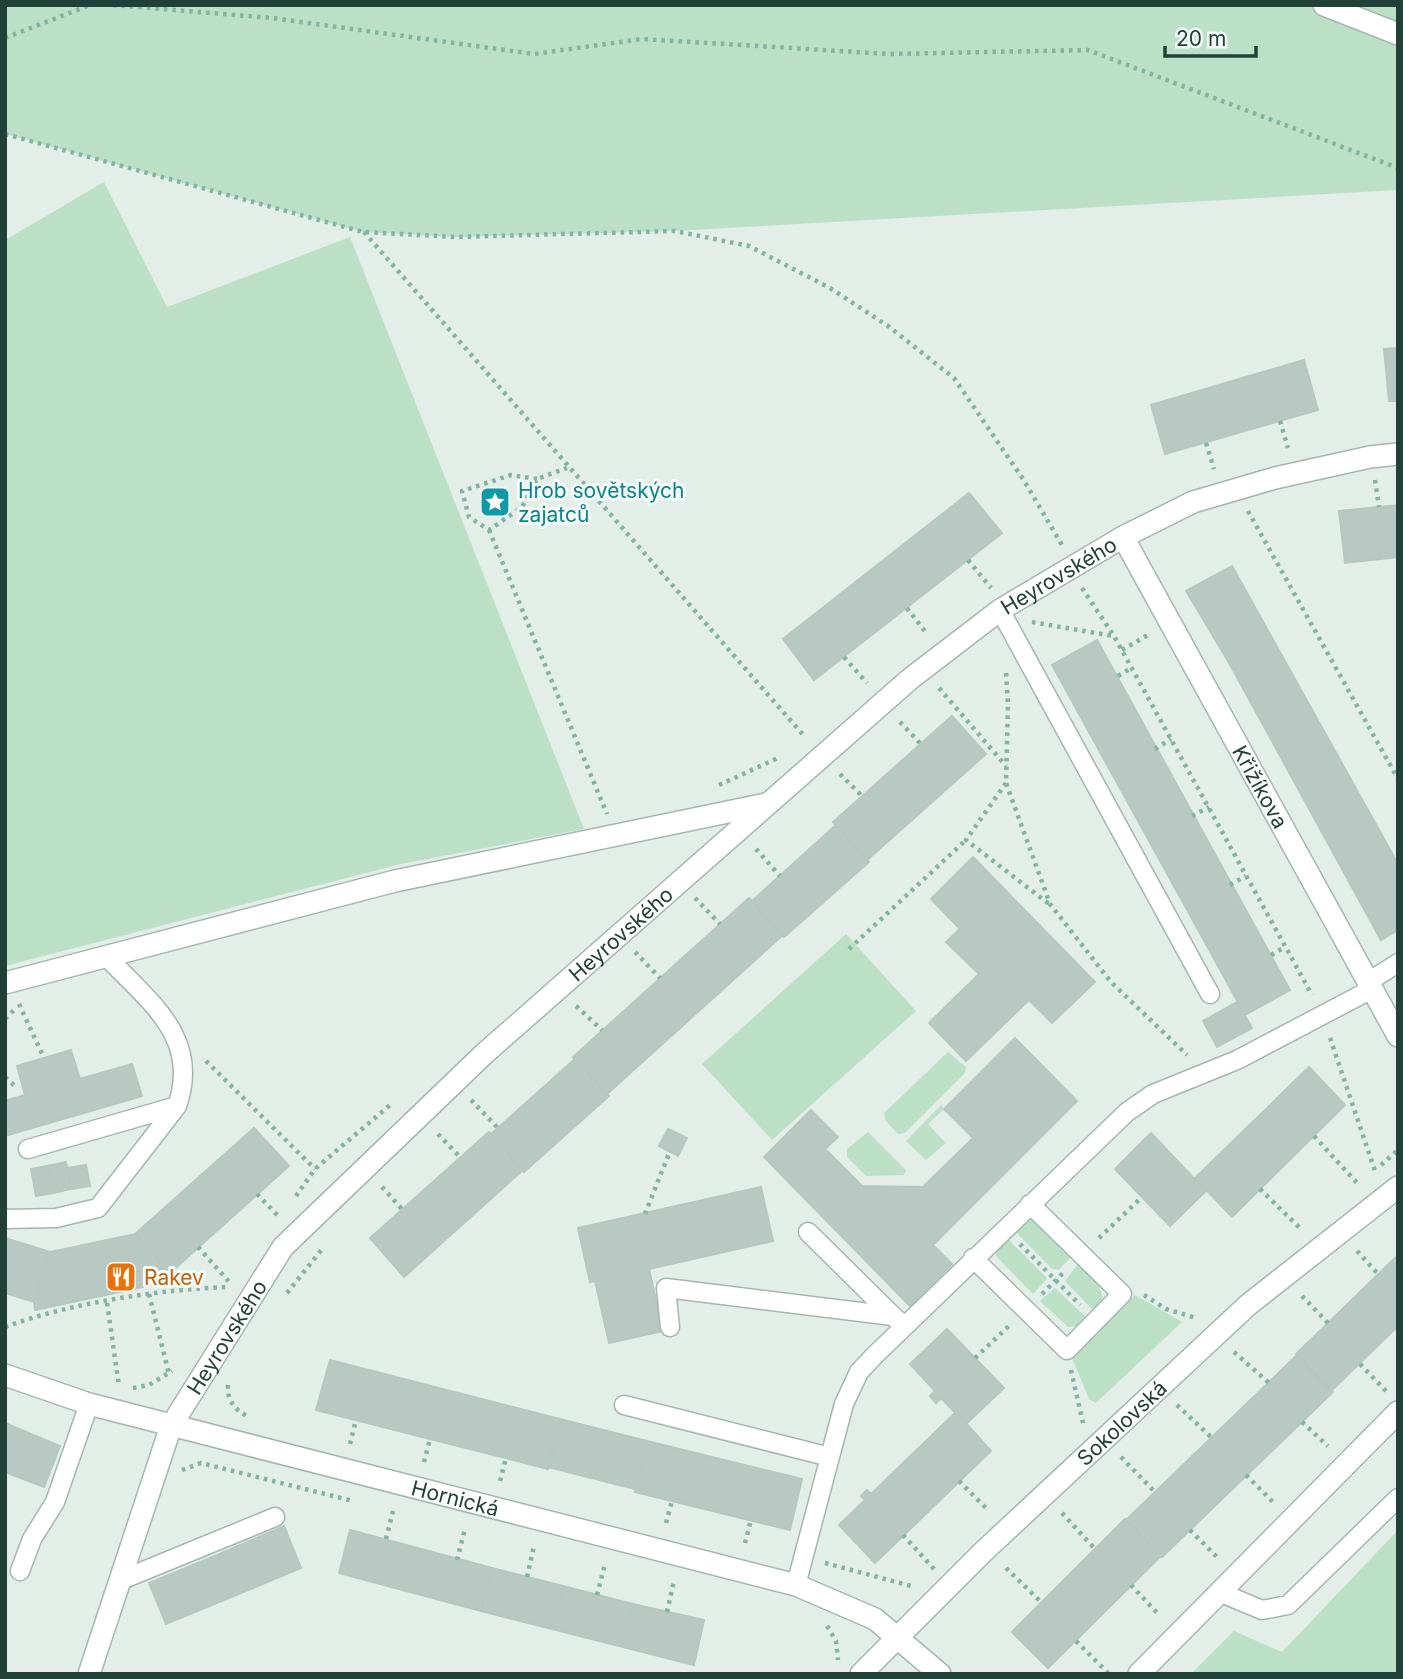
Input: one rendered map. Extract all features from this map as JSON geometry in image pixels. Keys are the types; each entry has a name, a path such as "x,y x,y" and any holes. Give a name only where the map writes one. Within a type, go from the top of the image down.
{"street":[{"path":"1324,5 1398,34"},
{"name":"Heyrovského","path":"89,1674 171,1426 283,1247 484,1054 770,803 829,765 910,679 1000,610 1123,537 1193,502 1275,478 1370,457 1398,454"},
{"name":"Křižíkova","path":"1123,537 1398,1036"},
{"path":"5,983 395,881 770,803"},
{"name":"Sokolovská","path":"861,1674 983,1552 1248,1305 1398,1187"},
{"name":"Hornická","path":"5,1375 89,1404 171,1426 796,1585 875,1619 940,1674"},
{"path":"1139,1674 1347,1464 1393,1402"}],"lane":[{"path":"1000,610 1210,993"},
{"path":"5,1219 56,1218 98,1208 177,1105 183,1086 184,1060 172,1028 107,957"},
{"path":"796,1585 851,1386 899,1321 973,1258 1127,1112 1153,1094 1237,1060 1322,1014 1370,985 1398,963"},
{"path":"28,1149 177,1105"},
{"path":"973,1258 1067,1350 1122,1294 1030,1204"},
{"path":"808,1232 899,1321"},
{"path":"670,1326 666,1288 899,1321"},
{"path":"20,1571 32,1539 55,1502 89,1404"},
{"path":"624,1405 830,1457"},
{"path":"1219,1592 1262,1609 1288,1605 1398,1498"},
{"path":"119,1581 275,1517"}],"path":[{"path":"5,38 90,5"},
{"path":"113,5 272,18 534,54 642,38 890,54 1088,50 1398,168"},
{"path":"5,134 363,232 456,237 675,231 750,246 831,288 888,326 954,378 1023,479 1062,545 1050,552"},
{"path":"363,232 804,737 862,796"},
{"path":"1280,421 1288,448"},
{"path":"1206,443 1214,470"},
{"path":"567,468 537,480 511,475 462,491 469,517 489,530 612,824 614,836"},
{"path":"1375,475 1379,507"},
{"path":"489,530 522,507 537,480"},
{"path":"1246,507 1398,779"},
{"path":"968,560 991,589"},
{"path":"981,596 1003,581"},
{"path":"1080,584 1114,636 1322,1014 1376,1171"},
{"path":"907,608 928,634"},
{"path":"1036,614 1025,621 1114,636"},
{"path":"918,643 939,627"},
{"path":"1012,631 1002,637 1008,704 1006,783 1050,904"},
{"path":"844,657 867,684"},
{"path":"1118,676 1131,668"},
{"path":"857,693 877,676"},
{"path":"927,693 945,678"},
{"path":"936,684 1007,767"},
{"path":"887,727 898,719 920,743"},
{"path":"796,744 815,728"},
{"path":"1155,749 1171,739"},
{"path":"709,790 787,751"},
{"path":"829,765 847,762"},
{"path":"828,779 829,765"},
{"path":"849,949 966,840 1006,783"},
{"path":"1192,816 1209,807"},
{"path":"966,840 1050,904 1111,982 1205,1073"},
{"path":"753,845 780,876"},
{"path":"1230,885 1246,876"},
{"path":"685,907 704,889"},
{"path":"695,898 720,924"},
{"path":"625,961 645,943"},
{"path":"1271,955 1285,947"},
{"path":"635,952 660,978"},
{"path":"566,1014 585,996"},
{"path":"5,1019 19,1005"},
{"path":"576,1005 602,1030"},
{"path":"172,1028 315,1169"},
{"path":"5,1077 16,1087"},
{"path":"462,1107 480,1091"},
{"path":"471,1100 498,1128"},
{"path":"426,1140 444,1123"},
{"path":"435,1131 460,1157"},
{"path":"1314,1136 1358,1184"},
{"path":"645,1213 670,1152"},
{"path":"379,1184 402,1209"},
{"path":"1260,1189 1301,1229"},
{"path":"257,1194 281,1219"},
{"path":"975,1358 1142,1197"},
{"path":"1005,1228 1096,1321"},
{"path":"283,1299 330,1239"},
{"path":"5,1327 38,1315 177,1289 234,1287 198,1247"},
{"path":"1353,1247 1378,1274"},
{"path":"1122,1294 1138,1291 1166,1309 1197,1318"},
{"path":"149,1294 170,1375"},
{"path":"107,1303 119,1391"},
{"path":"1067,1350 1084,1431"},
{"path":"1234,1352 1269,1382"},
{"path":"1360,1364 1393,1402"},
{"path":"227,1388 229,1378"},
{"path":"1176,1404 1212,1437"},
{"path":"350,1444 356,1420"},
{"path":"1302,1422 1347,1464"},
{"path":"424,1462 430,1439"},
{"path":"1121,1457 1155,1492"},
{"path":"500,1481 506,1458"},
{"path":"177,1479 182,1470 201,1463 355,1502"},
{"path":"1247,1475 1291,1520"},
{"path":"959,1481 995,1517"},
{"path":"666,1523 672,1501"},
{"path":"381,1508 405,1514"},
{"path":"386,1539 393,1511"},
{"path":"1062,1513 1094,1549"},
{"path":"745,1544 751,1520"},
{"path":"453,1526 477,1532"},
{"path":"457,1560 465,1529"},
{"path":"1190,1530 1236,1576"},
{"path":"903,1535 937,1572"},
{"path":"522,1544 545,1549"},
{"path":"527,1577 534,1546"},
{"path":"593,1561 616,1567"},
{"path":"597,1595 605,1564"},
{"path":"1006,1568 1041,1602"},
{"path":"663,1578 688,1585"},
{"path":"667,1612 674,1581"},
{"path":"1131,1585 1178,1634"},
{"path":"820,1620 827,1625 836,1641 836,1671"},
{"path":"1076,1641 1109,1674"}],"green space":[{"path":"5,5 1398,5 1398,190 675,231 456,237 363,232 5,134"},
{"path":"104,182 167,307 350,237 584,829 401,864 5,966 5,240"},
{"path":"846,934 916,1011 772,1140 702,1064"},
{"path":"948,1052 966,1067 965,1073 905,1133 898,1134 885,1120 884,1113"},
{"path":"941,1105 944,1109 928,1124 946,1143 926,1160 906,1141"},
{"path":"868,1132 906,1170 904,1175 866,1176 847,1157 847,1149"},
{"path":"1027,1220 1033,1220 1070,1258 1059,1270 1052,1269 1016,1232"},
{"path":"1008,1239 1047,1279 1033,1294 996,1256 996,1250"},
{"path":"1078,1264 1099,1286 1103,1298 1094,1311 1065,1281"},
{"path":"1055,1288 1087,1318 1078,1326 1068,1327 1040,1301"},
{"path":"1135,1295 1182,1322 1096,1403 1089,1399 1072,1358"},
{"path":"1398,1530 1398,1674 1191,1674 1234,1631 1282,1652"}],"building":[{"path":"1398,348 1398,401 1389,401 1384,349"},
{"path":"1304,360 1318,410 1165,454 1151,405"},
{"path":"969,493 1002,533 814,680 783,639"},
{"path":"1398,505 1398,557 1345,563 1339,511"},
{"path":"1232,566 1398,864 1398,930 1381,940 1228,661 1186,591"},
{"path":"1097,640 1290,990 1245,1015 1052,665"},
{"path":"952,716 986,754 867,860 833,822"},
{"path":"836,825 869,862 784,937 752,901"},
{"path":"973,857 1095,982 1052,1023 1029,1000 966,1061 929,1023 979,974 946,942 960,929 931,899"},
{"path":"749,898 783,935 607,1094 573,1057"},
{"path":"1237,1002 1252,1028 1217,1047 1203,1021"},
{"path":"1015,1038 1077,1101 933,1245 952,1264 910,1306 764,1157 811,1110 838,1137 825,1149 862,1186 923,1187 973,1138 944,1109"},
{"path":"71,1050 80,1079 132,1064 142,1096 5,1136 5,1101 25,1095 17,1066"},
{"path":"575,1059 609,1096 524,1172 491,1134"},
{"path":"1309,1067 1345,1105 1232,1217 1195,1178"},
{"path":"254,1128 289,1166 170,1273 135,1234"},
{"path":"668,1129 687,1138 678,1156 659,1146"},
{"path":"489,1132 523,1170 404,1277 370,1238"},
{"path":"1151,1133 1206,1191 1170,1226 1115,1169"},
{"path":"66,1162 71,1189 53,1193 47,1166"},
{"path":"86,1165 90,1186 71,1189 67,1168"},
{"path":"47,1166 53,1193 36,1196 31,1169"},
{"path":"761,1187 773,1241 649,1269 663,1331 609,1343 595,1281 590,1282 578,1228"},
{"path":"135,1234 170,1273 171,1281 35,1310 34,1302 50,1252"},
{"path":"5,1238 50,1252 34,1302 5,1293"},
{"path":"1398,1255 1398,1326 1331,1391 1296,1354"},
{"path":"947,1329 1004,1388 966,1424 941,1398 936,1403 930,1396 935,1391 910,1364"},
{"path":"1297,1355 1333,1392 1162,1557 1126,1520"},
{"path":"330,1360 560,1419 548,1469 316,1410"},
{"path":"956,1412 991,1451 875,1563 839,1525 865,1500 861,1496 867,1490 871,1494"},
{"path":"560,1419 647,1441 635,1489 548,1467"},
{"path":"5,1423 60,1446 44,1487 5,1472"},
{"path":"647,1441 802,1479 790,1530 635,1492"},
{"path":"1125,1519 1161,1556 1048,1668 1012,1632"},
{"path":"284,1526 301,1568 234,1596 217,1555"},
{"path":"350,1530 492,1568 481,1611 339,1573"},
{"path":"217,1555 234,1596 166,1624 149,1583"},
{"path":"492,1568 563,1586 552,1629 481,1611"},
{"path":"563,1586 633,1604 623,1647 552,1629"},
{"path":"633,1604 704,1620 694,1665 623,1647"}],"place":[{"name":"Hrob sovětských zajatců","path":"495,502"},
{"name":"Rakev","path":"121,1277"}]}
